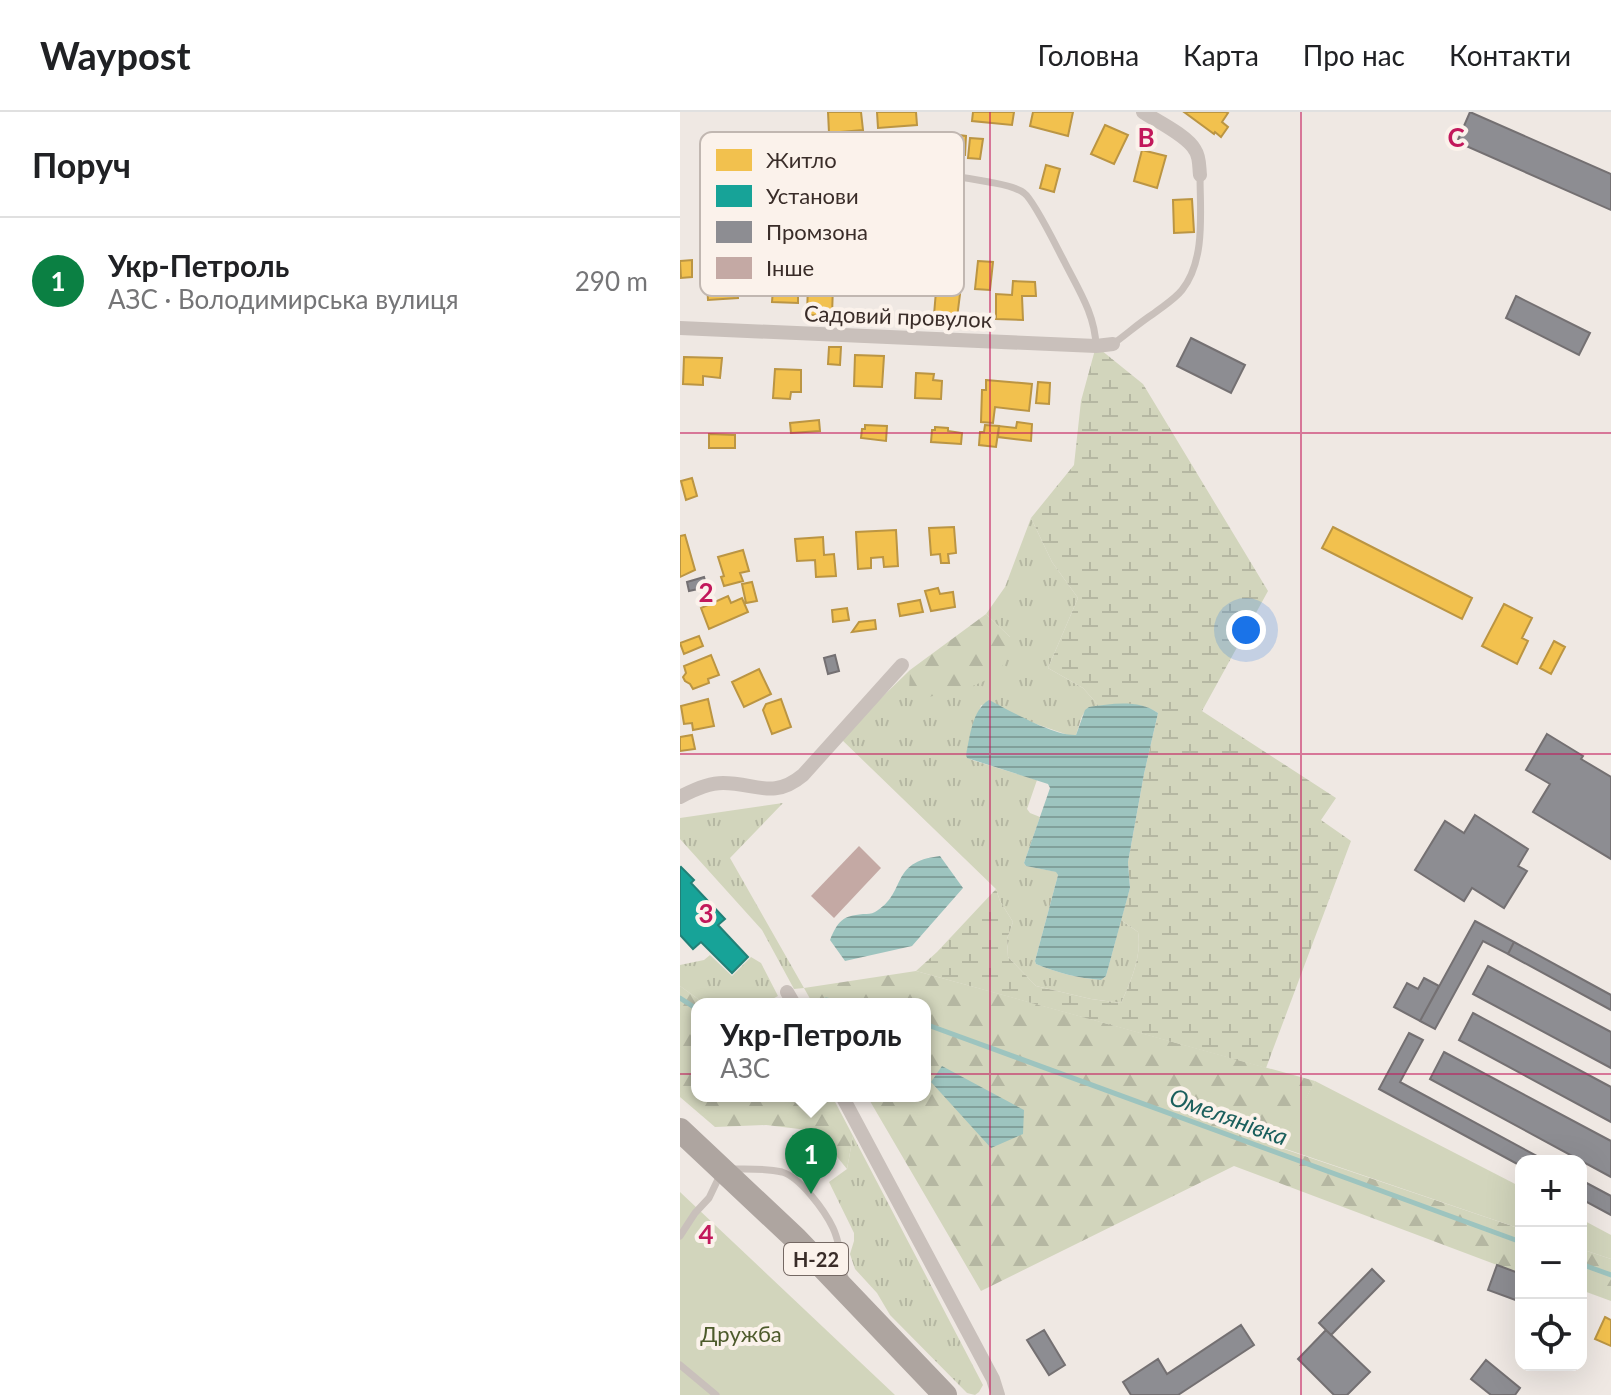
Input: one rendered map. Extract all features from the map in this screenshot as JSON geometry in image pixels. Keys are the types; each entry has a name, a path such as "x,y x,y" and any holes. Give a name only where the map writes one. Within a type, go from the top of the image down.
{"main road":[{"name":"Н-22","path":"680,1130 796,1239 945,1395"}],"street":[{"path":"1143,112 1195,148 1200,175"},
{"name":"Садовий провулок","path":"680,328 1096,346 1113,344"},
{"path":"680,797 694,789 722,783 769,790 793,783 902,665"},
{"path":"845,1102 993,1379 998,1395"}],"lane":[{"path":"1113,344 1171,301 1188,281 1198,245 1200,175"},
{"path":"964,177 1024,192 1087,306 1096,332 1096,346"},
{"path":"680,1236 709,1198 722,1170 754,1169 786,1173 811,1194 833,1228 847,1292"},
{"path":"680,1365 716,1395"}],"green space":[{"path":"1096,346 1143,384 1268,591 1202,711 1336,798 1321,820 1351,841 1266,1068 916,971 996,889 1013,922 1007,939 1008,957 1036,986 1121,1003 1135,968 1138,932 1121,920 1130,888 1128,862 1158,713 1137,705 1099,706 1083,688 1048,668 1078,598 1052,562 1031,518 1074,465 1081,401"},
{"path":"1031,518 1052,562 1078,598 1048,668 1083,688 1099,706 1085,712 1076,735 1068,735 981,705 966,755 972,760 1037,780 1027,809 1040,817 1024,863 1057,872 1058,875 1036,964 1068,975 1101,980 1106,976 1121,920 1138,932 1137,959 1121,1003 1036,986 1008,957 1007,939 1013,922 996,889 840,738 910,670 910,674 1010,637 986,614 1005,587"},
{"path":"986,614 1010,637 1006,659 998,671 978,684 919,699 909,691 910,670"},
{"path":"783,803 730,858 804,988 794,989 762,930 680,839 680,818"},
{"path":"710,955 732,976 751,957 761,963 778,996 697,998 680,986 680,965 704,960"},
{"path":"916,971 1315,1081 1281,1148 1515,1227 1515,1272 1234,1166 981,1291 871,1102 931,1102 931,998 810,998 804,988"},
{"path":"680,986 697,998 691,998 691,1102 835,1102 853,1136 847,1169 816,1131 766,1125 715,1127 680,1097"},
{"path":"1315,1081 1515,1184 1515,1227 1280,1147"},
{"path":"853,1136 983,1385 975,1395 967,1393 890,1315 877,1293 855,1269 850,1254 854,1233 829,1182 847,1169"},
{"name":"Дружба","path":"680,1192 895,1395 680,1395"},
{"path":"1587,1222 1611,1235 1611,1259 1587,1251"},
{"path":"1587,1251 1611,1259 1611,1301 1587,1292"}],"water":[{"path":"989,700 1044,727 1076,735 1089,707 1133,704 1158,713 1128,862 1130,888 1106,976 1101,980 1068,975 1036,964 1058,875 1024,863 1050,788 1048,784 967,758 975,717"},
{"path":"940,856 963,888 912,946 845,961 830,940 838,924 850,916 875,912 892,896 905,871 924,859"},
{"path":"942,1066 1024,1110 1023,1134 991,1148 931,1082"}],"building: Житло":[{"path":"828,112 861,112 863,130 829,132"},
{"path":"877,112 916,112 917,125 878,128"},
{"path":"973,112 1014,112 1012,125 972,121"},
{"path":"1033,112 1073,112 1068,136 1030,126"},
{"path":"1184,112 1226,112 1222,122 1228,127 1221,137"},
{"path":"1105,125 1128,135 1114,164 1091,154"},
{"path":"970,138 983,139 980,159 968,158"},
{"path":"1142,150 1166,156 1157,188 1134,181"},
{"path":"1046,165 1060,169 1054,192 1040,188"},
{"path":"1192,199 1194,232 1174,233 1173,200"},
{"path":"692,260 692,277 681,278 680,261"},
{"path":"978,261 993,262 990,290 975,289"},
{"path":"1013,281 1035,282 1036,296 1022,296 1023,320 996,319 996,294 1012,295"},
{"path":"708,296 738,296 738,298 708,300"},
{"path":"772,296 798,296 798,303 772,302"},
{"path":"808,296 833,296 832,316 807,315"},
{"path":"936,296 960,296 957,318 934,315"},
{"path":"829,347 841,347 840,365 828,364"},
{"path":"855,355 884,356 882,387 854,386"},
{"path":"684,357 722,358 720,378 703,376 703,385 683,384"},
{"path":"775,369 801,370 801,392 791,392 790,399 773,398"},
{"path":"916,373 934,374 933,380 942,381 941,399 915,398"},
{"path":"986,380 1032,384 1029,411 995,407 993,423 981,422 982,390 986,390"},
{"path":"1038,382 1050,383 1049,404 1036,403"},
{"path":"819,420 820,431 791,433 790,423"},
{"path":"1017,422 1032,424 1031,441 998,437 999,426 1016,428"},
{"path":"865,425 887,426 886,441 861,438"},
{"path":"985,425 999,426 996,447 979,445 980,432 984,432"},
{"path":"935,427 962,433 961,444 931,442"},
{"path":"709,434 735,435 735,448 709,448"},
{"path":"692,478 697,496 686,500 681,481"},
{"path":"954,527 956,553 948,554 949,563 941,563 940,554 931,555 929,528"},
{"path":"1333,527 1472,598 1462,619 1322,548"},
{"path":"896,530 898,566 884,567 883,557 871,558 871,568 858,569 856,532"},
{"path":"685,535 695,570 680,577 680,536"},
{"path":"823,537 824,555 834,554 836,576 816,577 815,560 797,561 795,539"},
{"path":"743,550 749,571 740,573 743,581 724,586 718,557"},
{"path":"752,582 757,601 746,603 742,584"},
{"path":"938,588 940,594 953,592 955,607 931,611 925,591"},
{"path":"728,596 731,603 742,598 748,612 709,629 701,608"},
{"path":"920,600 923,612 900,616 898,604"},
{"path":"1504,604 1532,618 1522,638 1528,641 1517,664 1482,646"},
{"path":"847,608 849,620 833,622 832,610"},
{"path":"875,620 876,629 852,632 859,622"},
{"path":"699,636 703,646 684,654 680,643"},
{"path":"1554,641 1565,647 1551,674 1540,668"},
{"path":"711,655 719,675 693,689 683,677 686,673 684,666"},
{"path":"759,669 771,694 744,707 732,682"},
{"path":"708,699 714,726 693,730 692,723 684,724 681,706"},
{"path":"781,699 791,727 772,734 763,710 766,704"},
{"path":"692,735 695,749 680,751 680,737"},
{"path":"1605,1317 1611,1320 1611,1346 1595,1339"}],"building: Установи":[{"path":"681,867 694,880 691,883 725,919 718,925 748,957 732,973 701,942 693,949 680,935"}],"building: Промзона":[{"path":"1470,112 1611,174 1611,210 1457,142"},
{"path":"1516,296 1590,333 1579,355 1506,318"},
{"path":"1191,338 1245,365 1231,393 1177,366"},
{"path":"704,577 707,587 689,591 687,582"},
{"path":"835,655 839,671 828,674 824,658"},
{"path":"1547,734 1611,777 1611,859 1533,812 1550,784 1526,770"},
{"path":"1475,815 1528,849 1518,866 1527,871 1504,908 1472,888 1464,901 1415,870 1445,821 1464,833"},
{"path":"1475,921 1514,942 1508,954 1483,941 1435,1029 1420,1021"},
{"path":"1514,942 1611,995 1611,1010 1508,954"},
{"path":"1488,966 1611,1032 1611,1068 1473,994"},
{"path":"1424,978 1439,986 1420,1021 1394,1007 1407,983 1418,989"},
{"path":"1473,1013 1611,1087 1611,1122 1459,1040"},
{"path":"1409,1033 1423,1040 1400,1082 1535,1155 1515,1155 1515,1163 1379,1089"},
{"path":"1444,1052 1611,1141 1611,1177 1587,1164 1587,1155 1570,1155 1430,1079"},
{"path":"1587,1183 1611,1196 1611,1215 1587,1202"},
{"path":"1497,1265 1515,1272 1515,1300 1488,1290"},
{"path":"1372,1269 1384,1281 1331,1335 1319,1323"},
{"path":"1241,1325 1254,1345 1178,1395 1131,1395 1123,1382 1158,1359 1167,1374"},
{"path":"1044,1330 1065,1365 1049,1375 1027,1340"},
{"path":"1326,1330 1370,1372 1347,1395 1334,1395 1298,1359"},
{"path":"1486,1360 1520,1388 1515,1395 1491,1395 1471,1379"}],"building: Інше":[{"path":"859,846 881,868 834,918 811,896"}],"waterway":[{"name":"Омелянівка","path":"680,998 691,1005"},
{"name":"Омелянівка","path":"931,1026 1515,1240"},
{"name":"Омелянівка","path":"1587,1266 1611,1275"}],"place":[{"name":"Укр-Петроль","path":"811,1194"}]}
